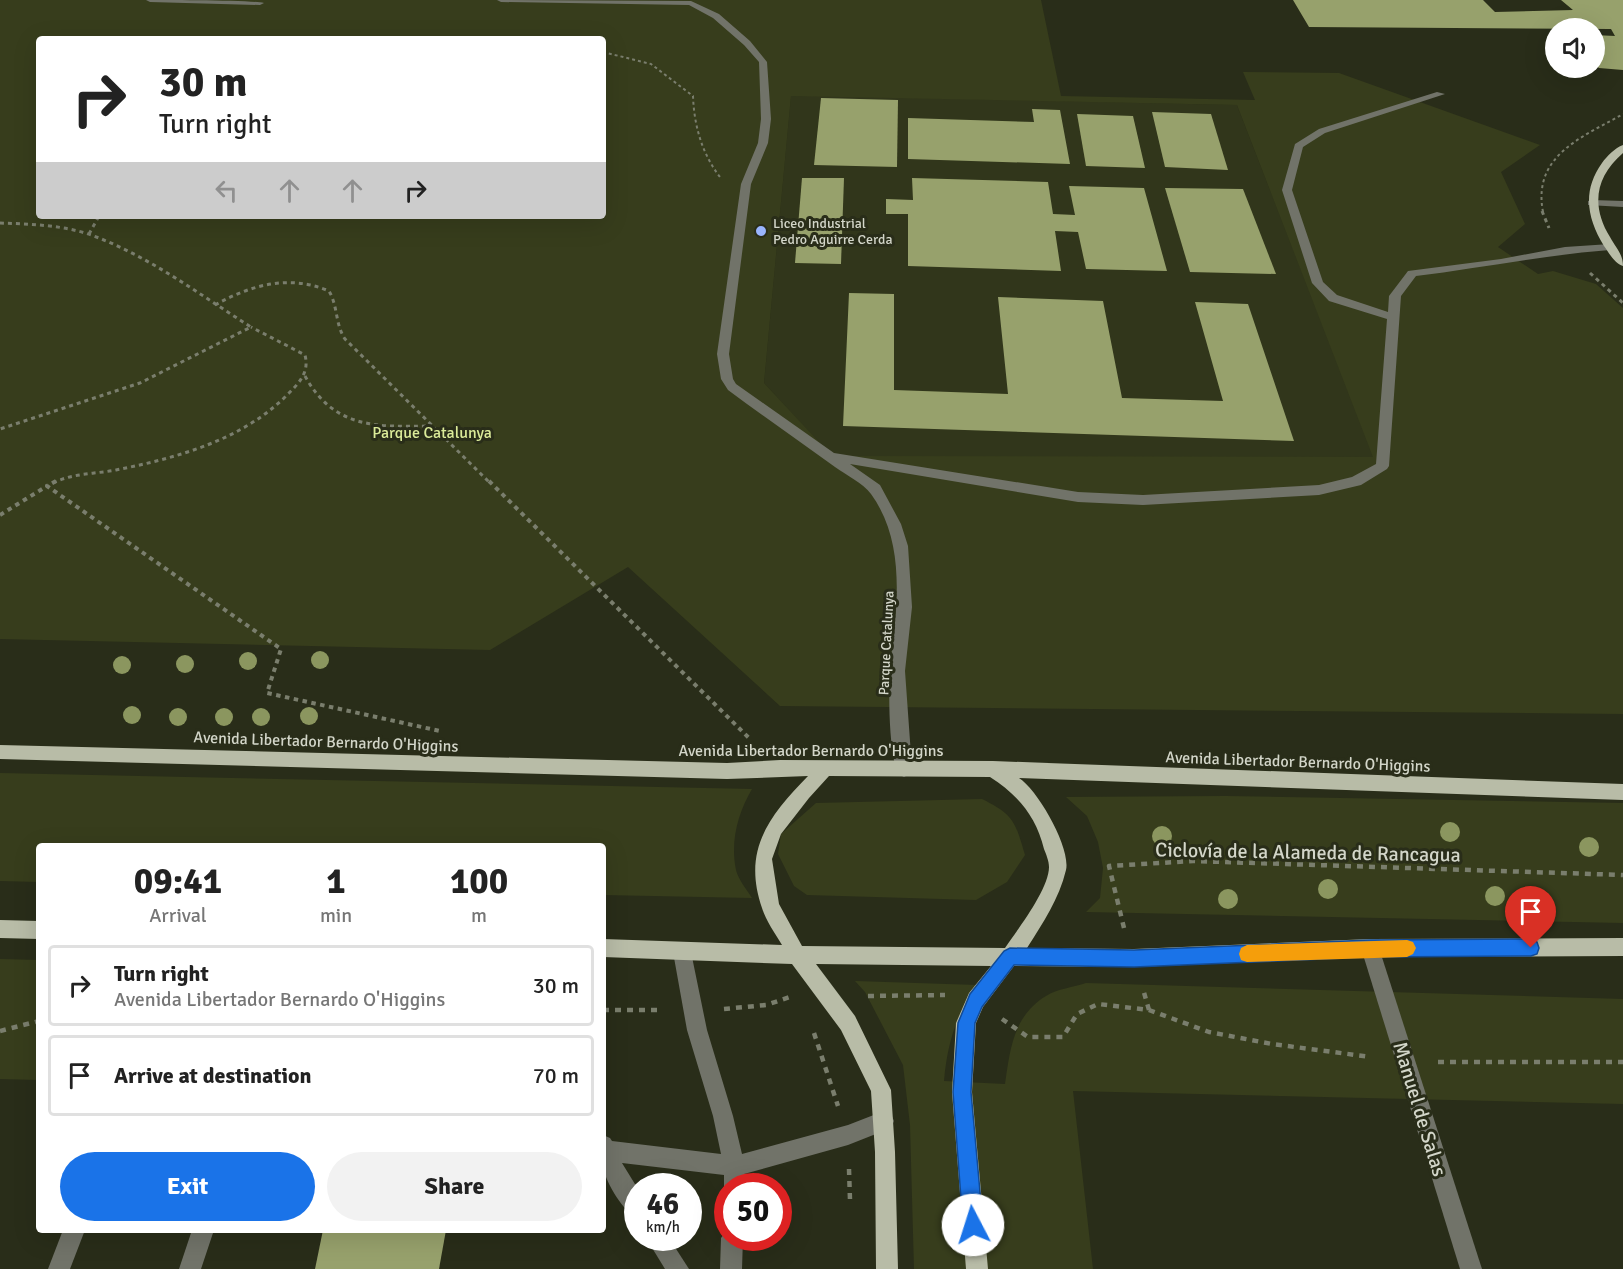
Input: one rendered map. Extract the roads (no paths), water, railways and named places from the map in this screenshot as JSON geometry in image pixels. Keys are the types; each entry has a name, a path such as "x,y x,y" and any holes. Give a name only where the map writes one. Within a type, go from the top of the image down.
{"main road":[{"path":"1623,148 1600,172 1594,187 1592,203 1600,232 1623,263"},
{"name":"Avenida Libertador Bernardo O'Higgins","path":"0,752 727,771 780,768 993,769 1623,792"},
{"path":"825,769 803,792 775,828 768,841 764,859 770,906 796,955 848,1023 881,1090 884,1121 887,1269"},
{"path":"977,1269 962,1092 966,1023 976,1000 1010,957 1046,902 1058,867 1048,830 1038,812 1018,786 993,769"},
{"path":"0,929 36,930"},
{"path":"606,948 796,955 1134,958 1370,948 1623,947"}],"street":[{"path":"150,0 260,3"},
{"name":"Parque Catalunya","path":"501,0 691,3 716,16 763,62 766,119 763,143 746,184 723,354 727,379 732,387 751,402 832,456 875,489 885,506 901,546 905,607 897,671 904,769"},
{"path":"1393,317 1333,298 1318,283 1287,190 1298,146 1322,131 1440,94"},
{"path":"1592,203 1623,204"},
{"path":"832,456 1078,497 1143,500 1319,490 1356,481 1382,466 1395,296 1412,273 1501,262 1565,250 1610,247"},
{"name":"Manuel de Salas","path":"1370,948 1471,1269"},
{"path":"682,952 692,1010 723,1116 733,1173"},
{"path":"742,1173 884,1121"},
{"path":"606,1148 692,1159 727,1173"},
{"path":"606,1150 624,1188"},
{"path":"59,1269 73,1233"},
{"path":"190,1269 202,1233"},
{"path":"666,1251 678,1269"},
{"path":"731,1269 732,1251"}],"place":[{"name":"Liceo Industrial Pedro Aguirre Cerda","path":"761,231"}]}
